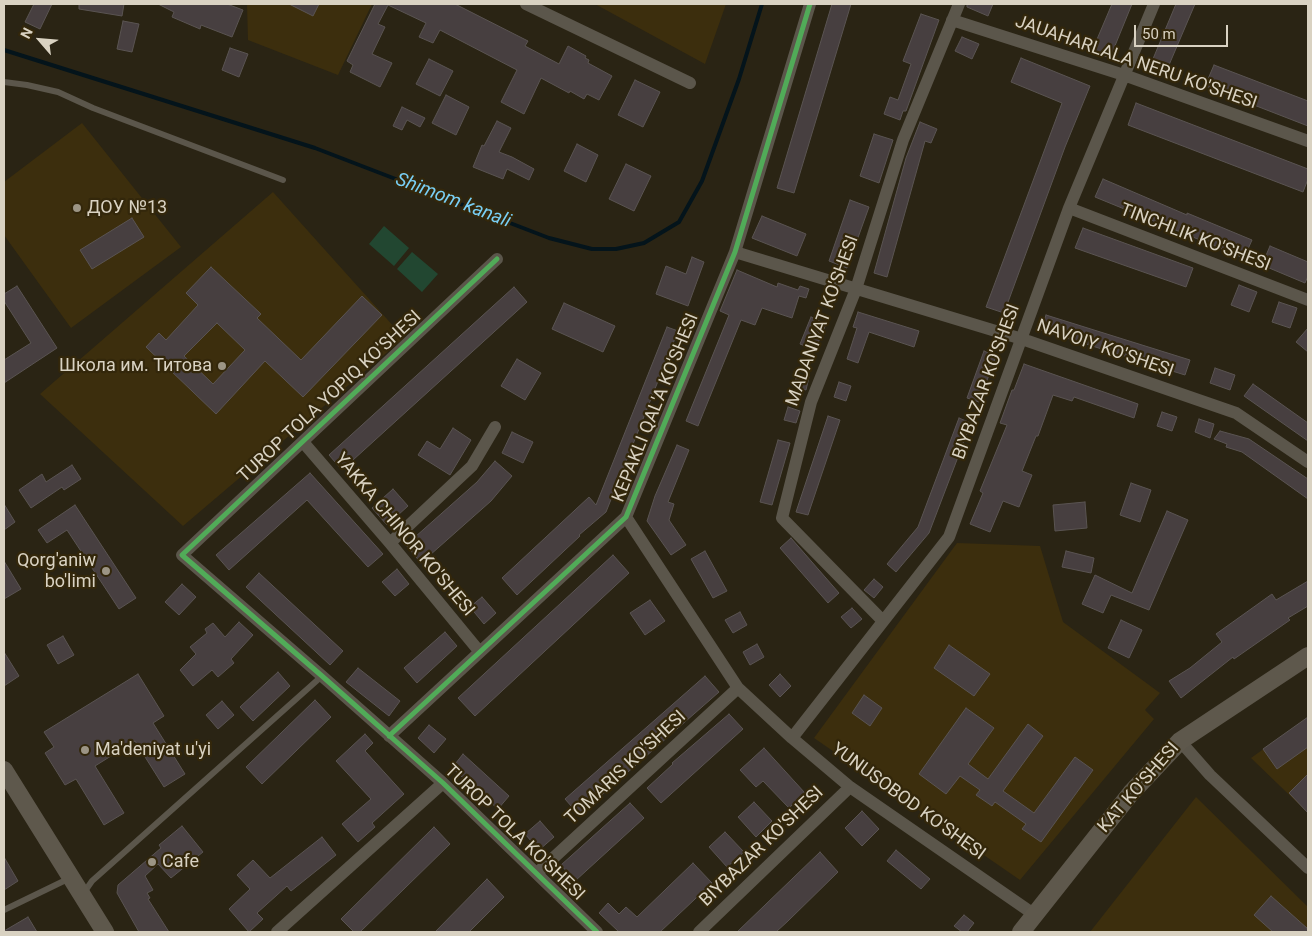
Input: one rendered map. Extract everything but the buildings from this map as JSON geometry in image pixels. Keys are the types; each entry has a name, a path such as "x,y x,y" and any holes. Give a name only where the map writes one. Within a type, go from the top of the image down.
{"street":[{"path":"526,4 690,83"},
{"name":"KEPAKLI QAL'A KO'SHESI","path":"389,736 626,517 735,252 810,4"},
{"name":"MADANIYAT KO'SHESI","path":"883,621 782,518 811,402 856,289 903,140 959,4"},
{"name":"BIYBAZAR KO'SHESI","path":"792,738 949,537 1069,208 1154,4"},
{"name":"JAUAHARLALA NERU KO'SHESI","path":"952,20 1124,75 1308,141"},
{"name":"TINCHLIK KO'SHESI","path":"1069,208 1308,300"},
{"name":"NAVOIY KO'SHESI","path":"735,252 1022,339 1236,413 1308,462"},
{"name":"TUROP TOLA YOPIQ KO'SHESI","path":"182,555 497,259"},
{"path":"390,543 472,466 495,428"},
{"name":"YAKKA CHINOR KO'SHESI","path":"303,442 479,651"},
{"name":"YUNUSOBOD KO'SHESI","path":"626,517 738,688 792,738 850,787 1036,915"},
{"name":"TUROP TOLA KO'SHESI","path":"182,555 443,783 596,932"},
{"name":"KAT KO'SHESI","path":"1022,932 1131,793 1180,742 1308,656"},
{"name":"TOMARIS KO'SHESI","path":"537,873 738,688"},
{"path":"1180,742 1210,775 1308,868"},
{"path":"4,770 105,932"},
{"path":"277,932 443,783"},
{"name":"BIYBAZAR KO'SHESI","path":"699,932 850,787"}],"lane":[{"path":"4,82 27,84 58,92 93,108 283,180"},
{"path":"82,895 92,881 322,676"},
{"path":"4,910 71,877"}],"shaded area":[{"path":"247,4 372,4 338,75 248,40"},
{"path":"595,4 726,4 705,64"},
{"name":"ДОУ №13","path":"82,123 181,247 71,328 4,235 4,182"},
{"name":"Школа им. Титова","path":"273,192 404,338 183,526 40,394"},
{"path":"957,543 1040,546 1063,622 1160,693 1145,710 1154,719 1020,880 814,738"},
{"path":"1308,717 1308,813 1251,758"},
{"path":"1196,797 1308,907 1308,932 1090,932"}],"green space":[{"path":"384,226 409,248 394,266 369,244"},
{"path":"412,252 438,274 422,292 397,269"}],"waterway":[{"name":"Shimom kanali","path":"4,50 315,148 549,238 592,249 616,249 644,243 679,222 702,181 739,79 762,4"}],"cycle path":[{"path":"389,736 626,517 735,252 810,4"},
{"path":"497,259 182,555 443,783 597,932"}],"place":[{"name":"ДОУ №13","path":"77,208"},
{"name":"Школа им. Титова","path":"222,366"},
{"name":"Qorg'aniw bo'limi","path":"106,571"},
{"name":"Ma'deniyat u'yi","path":"85,750"},
{"name":"Cafe","path":"152,862"}]}
